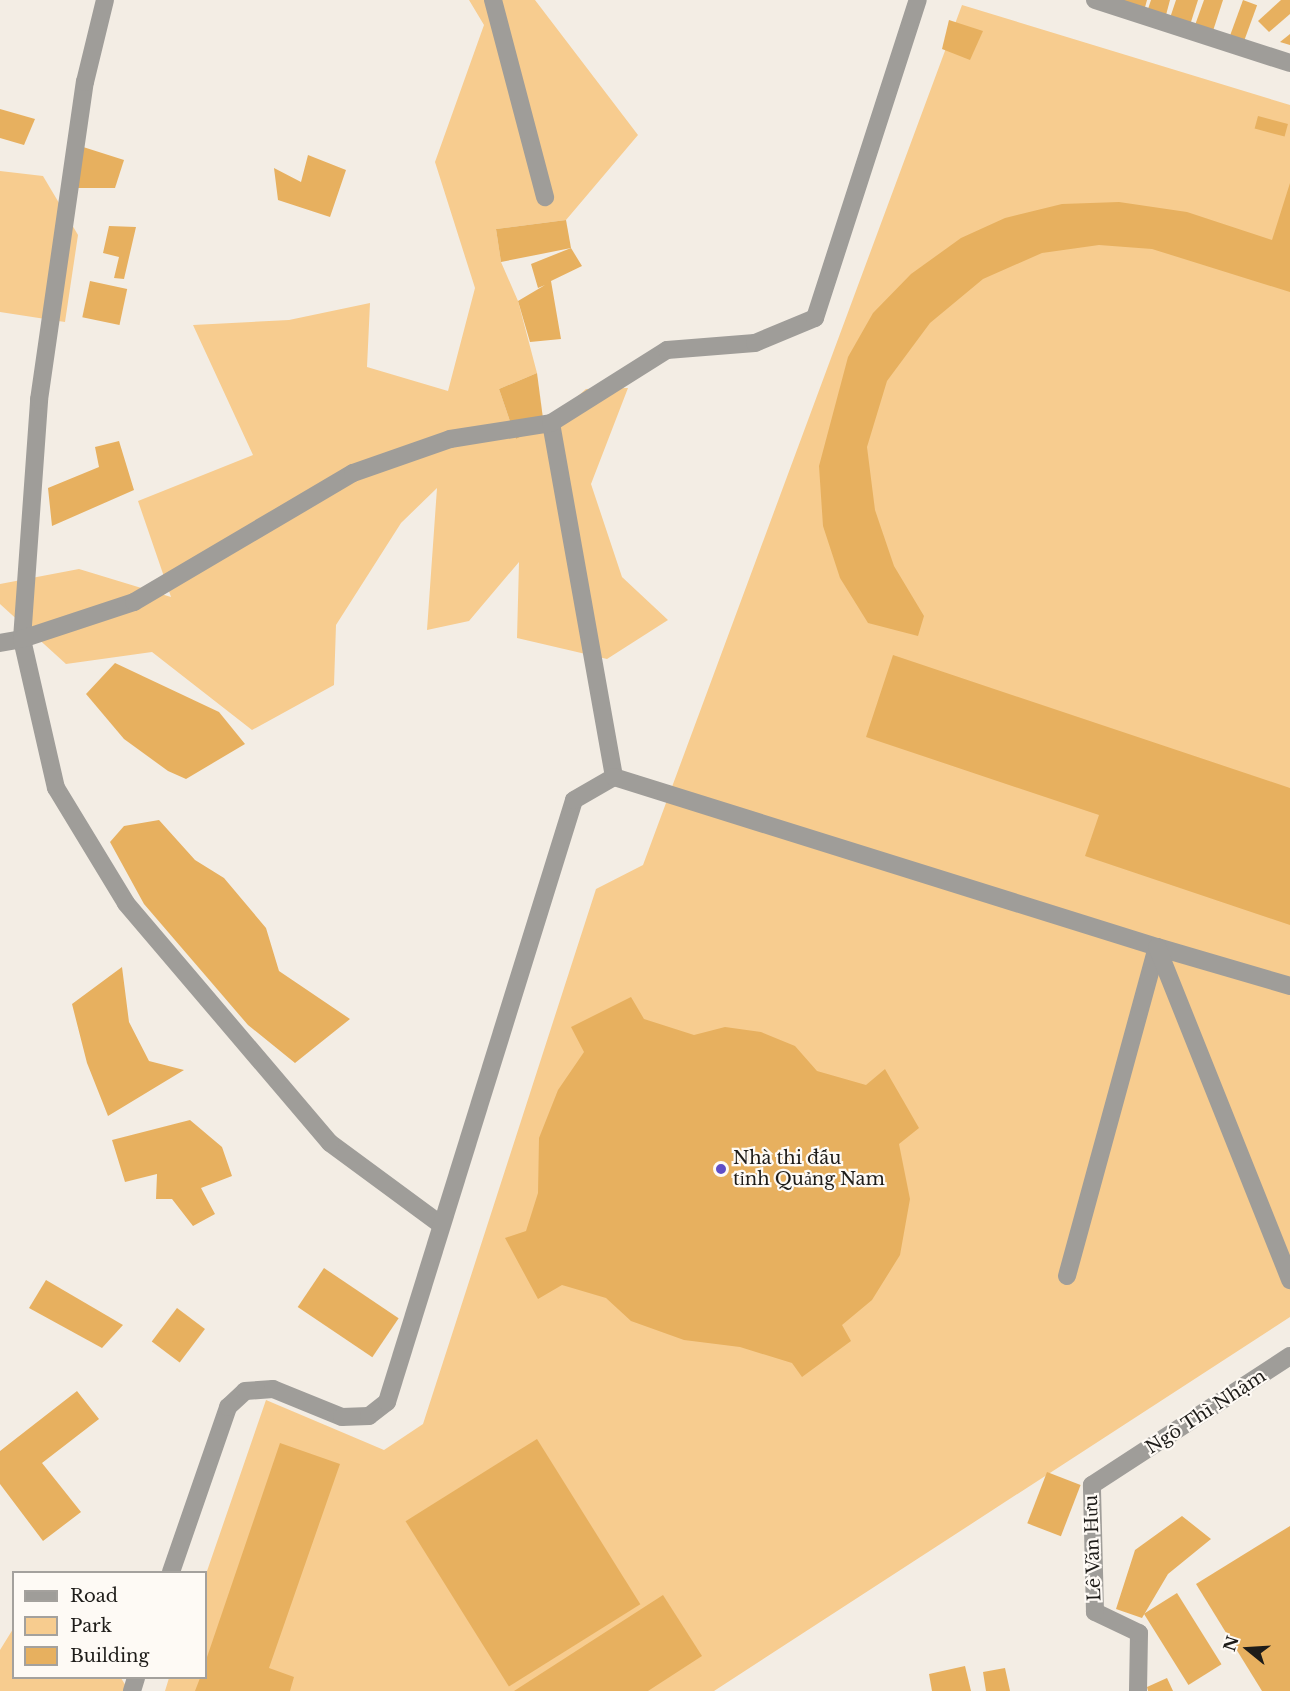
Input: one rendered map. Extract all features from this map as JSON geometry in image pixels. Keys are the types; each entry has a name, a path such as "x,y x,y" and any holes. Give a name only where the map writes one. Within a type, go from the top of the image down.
{"street":[{"path":"105,0 85,82 39,400 22,639 56,788 126,903 330,1143 440,1224"},
{"path":"493,0 546,196"},
{"path":"0,643 22,639 134,602 353,473 450,438 551,423 666,350 755,343 814,318 918,0"},
{"path":"1095,0 1290,63"},
{"path":"551,423 614,777"},
{"path":"171,1571 228,1407 245,1391 273,1389 342,1417 369,1416 387,1402 440,1224 574,800 614,777 1157,947 1290,986"},
{"path":"1067,1276 1157,947"},
{"path":"1157,947 1290,1280"},
{"name":"Ngô Thì Nhậm","path":"1092,1485 1290,1356"},
{"name":"Lê Văn Hưu","path":"1092,1485 1095,1612 1139,1633 1138,1691"}],"green space":[{"path":"469,0 535,0 638,135 566,220 496,229 501,262 518,301 537,373 499,389 516,439 544,426 586,389 628,388 591,484 622,577 668,620 607,659 517,638 519,562 469,621 427,630 437,488 401,523 336,625 334,685 252,730 152,652 66,664 0,604 0,584 79,569 171,597 138,501 253,455 193,325 289,320 370,303 367,367 448,391 475,288 435,162 484,25"},
{"path":"962,5 1290,105 1290,1317 714,1691 165,1691 169,1679 207,1679 207,1571 266,1400 384,1450 423,1424 596,889 643,865"},
{"path":"0,171 43,176 78,235 65,322 0,312"},
{"path":"12,1631 12,1679 122,1679 129,1691 0,1691 0,1650"}],"building":[{"path":"1109,0 1147,0 1144,11"},
{"path":"1151,0 1170,0 1166,15 1148,9"},
{"path":"1176,0 1198,0 1190,25 1170,18"},
{"path":"1204,0 1223,0 1212,34 1194,28"},
{"path":"1243,0 1257,5 1243,44 1229,39"},
{"path":"1281,0 1290,0 1290,14 1269,32 1258,21"},
{"path":"949,20 983,31 970,60 942,49"},
{"path":"1290,34 1290,45 1280,42"},
{"path":"0,109 35,119 24,145 0,138"},
{"path":"1258,116 1288,124 1285,137 1255,129"},
{"path":"80,146 124,160 115,188 74,188"},
{"path":"308,155 346,170 330,217 278,200 274,168 301,182"},
{"path":"1290,183 1290,292 1152,249 1099,245 1042,253 983,279 930,323 887,381 867,447 875,510 894,566 924,616 918,636 868,623 840,578 823,526 819,466 848,357 873,313 911,274 961,238 1005,218 1062,204 1119,202 1187,212 1272,240"},
{"path":"566,220 571,248 501,262 496,229"},
{"path":"109,226 136,227 124,279 114,278 119,257 103,253"},
{"path":"571,248 582,266 551,281 561,339 530,342 518,301 545,285 538,288 531,264"},
{"path":"90,281 127,289 119,325 82,317"},
{"path":"537,373 544,426 516,439 499,389"},
{"path":"119,441 134,490 52,526 48,488 99,467 95,447"},
{"path":"893,655 1290,788 1290,925 1085,856 1099,815 866,737"},
{"path":"115,663 219,712 245,744 186,779 168,771 124,739 86,694"},
{"path":"159,820 195,860 224,878 266,928 279,971 350,1019 295,1063 248,1025 144,904 110,842 124,826"},
{"path":"122,967 129,1022 149,1061 184,1070 108,1116 87,1063 72,1004"},
{"name":"Nhà thi đấu tỉnh Quảng Nam","path":"631,997 644,1019 694,1035 725,1027 761,1032 795,1046 817,1071 866,1085 885,1069 919,1128 899,1144 910,1199 900,1255 872,1300 842,1325 851,1341 802,1377 792,1363 740,1347 684,1340 631,1321 606,1298 562,1285 538,1299 505,1238 526,1231 538,1193 539,1138 558,1090 584,1052 571,1027"},
{"path":"190,1120 222,1147 232,1176 201,1188 215,1214 193,1226 172,1199 156,1199 157,1174 125,1182 112,1140"},
{"path":"324,1268 399,1318 372,1357 298,1307"},
{"path":"46,1280 123,1325 102,1348 29,1308"},
{"path":"177,1308 205,1329 180,1363 152,1342"},
{"path":"77,1391 99,1419 42,1463 81,1512 43,1541 0,1484 0,1451"},
{"path":"537,1439 640,1604 509,1687 406,1521"},
{"path":"280,1443 340,1464 269,1668 294,1677 290,1691 195,1691 200,1679 207,1679 207,1657"},
{"path":"1047,1472 1081,1485 1061,1536 1027,1523"},
{"path":"1182,1516 1211,1539 1168,1574 1142,1618 1116,1609 1135,1550"},
{"path":"1290,1526 1290,1691 1262,1691 1196,1584"},
{"path":"1177,1593 1222,1664 1188,1685 1144,1614"},
{"path":"663,1595 702,1656 648,1691 514,1691"},
{"path":"965,1666 971,1691 932,1691 929,1674"},
{"path":"1005,1668 1010,1691 986,1691 983,1672"},
{"path":"1167,1678 1173,1691 1148,1691 1147,1687"}],"place":[{"name":"Nhà thi đấu tỉnh Quảng Nam","path":"721,1169"}]}
